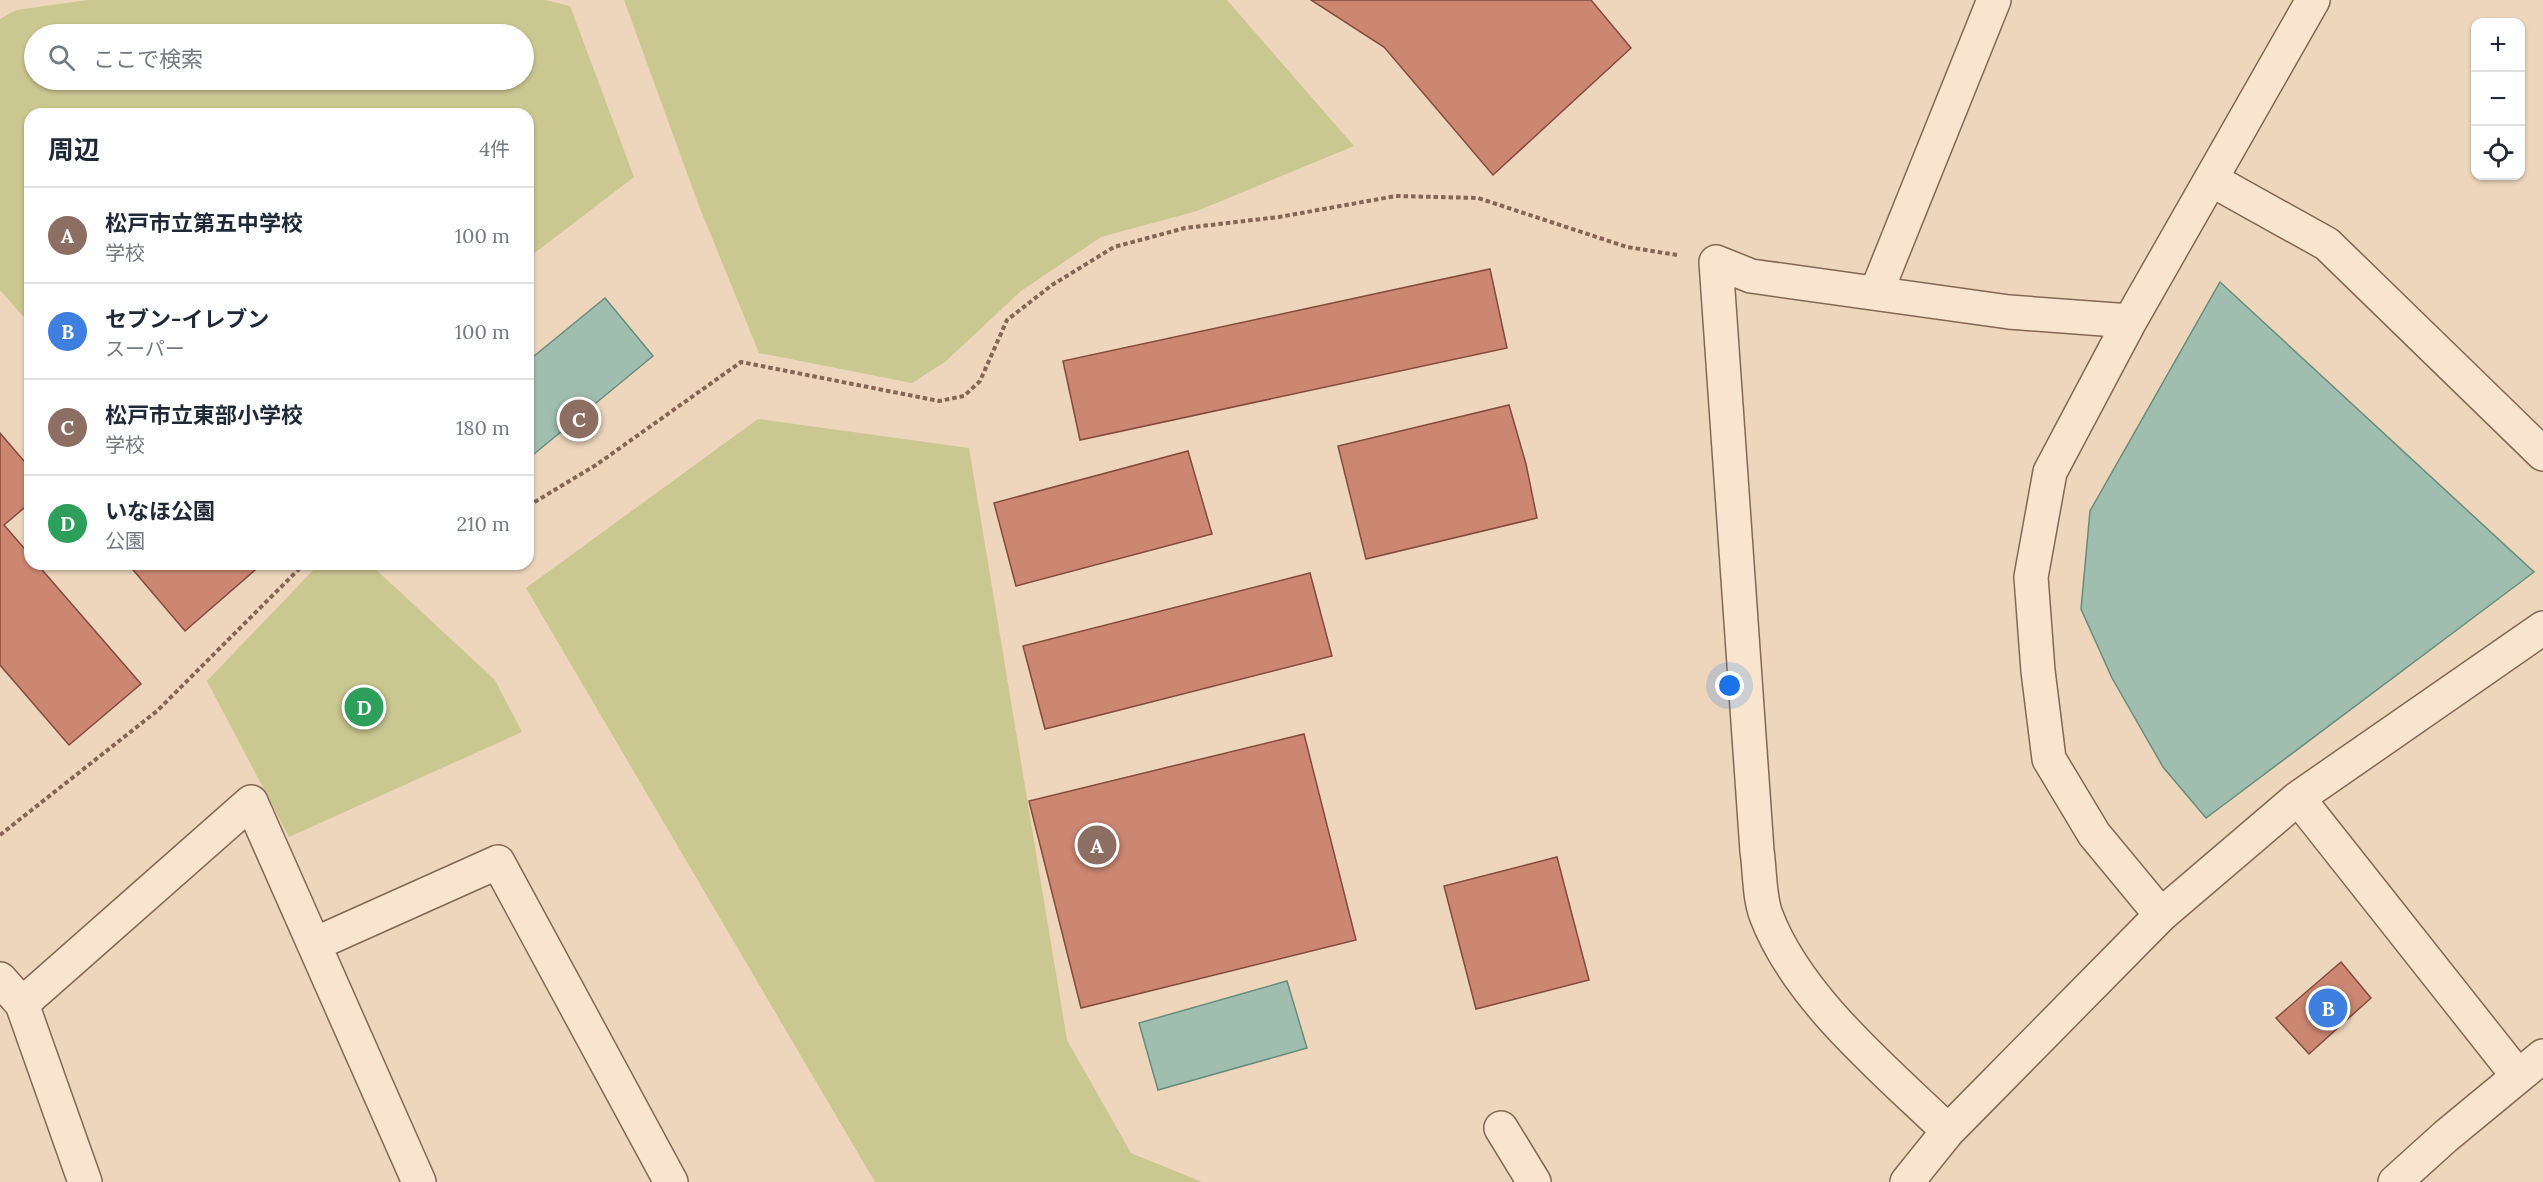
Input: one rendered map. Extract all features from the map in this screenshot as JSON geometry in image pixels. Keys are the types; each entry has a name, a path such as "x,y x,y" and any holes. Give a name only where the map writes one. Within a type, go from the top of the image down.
{"street":[{"path":"1876,293 1994,0"},
{"path":"2161,915 2094,834 2049,759 2038,670 2031,577 2050,472 2130,321 2313,0"},
{"path":"2212,180 2327,244 2543,454"},
{"path":"1948,1131 1849,1035 1800,978 1793,969 1765,913 1757,851 1716,262 1751,276 2009,312 2130,321"},
{"path":"1907,1182 1948,1131 2161,915 2298,798 2543,628"},
{"path":"2298,798 2530,1066 2395,1182"},
{"path":"22,1004 251,802 419,1182"},
{"path":"315,944 498,862 670,1182"},
{"path":"0,979 22,1004 85,1182"},
{"path":"1501,1128 1534,1182"}],"path":[{"path":"534,502 597,465 741,362 939,401 964,396 980,381 1007,320 1052,285 1114,247 1185,228 1279,218 1396,196 1478,198 1627,247 1716,262"},
{"path":"0,835 157,711 298,570"}],"shaded area":[{"path":"88,0 545,0 570,6 634,177 534,253 534,108 24,108 24,317 0,290 0,19 16,10"},
{"path":"624,0 1227,0 1354,146 1197,211 1101,237 1021,291 945,362 912,383 759,353 699,206"},
{"path":"2220,282 2534,572 2206,818 2163,767 2112,678 2081,609 2090,511"},
{"path":"605,298 653,356 534,454 534,356"},
{"path":"758,419 969,448 1067,1040 1131,1153 1202,1182 875,1182 526,588"},
{"path":"313,570 376,570 495,680 522,732 289,837 207,681"},
{"path":"1287,981 1307,1048 1158,1090 1139,1023"}],"building":[{"path":"1311,0 1591,0 1631,48 1493,175 1384,47"},
{"path":"1490,269 1507,348 1080,440 1063,361"},
{"path":"1509,405 1526,464 1537,518 1366,559 1338,446"},
{"path":"0,433 24,461 24,508 4,525 24,548 24,570 42,570 141,684 69,745 0,665"},
{"path":"1188,451 1212,534 1016,586 994,503"},
{"path":"133,570 255,570 185,631"},
{"path":"1310,573 1332,656 1045,729 1023,646"},
{"path":"1304,734 1356,940 1081,1008 1029,801"},
{"path":"1557,857 1589,980 1476,1009 1444,886"},
{"path":"2341,962 2371,998 2309,1054 2276,1018"}],"place":[{"name":"松戸市立東部小学校","path":"579,419"},
{"name":"いなほ公園","path":"364,707"},
{"name":"松戸市立第五中学校","path":"1097,845"},
{"name":"セブン-イレブン","path":"2328,1008"}]}
